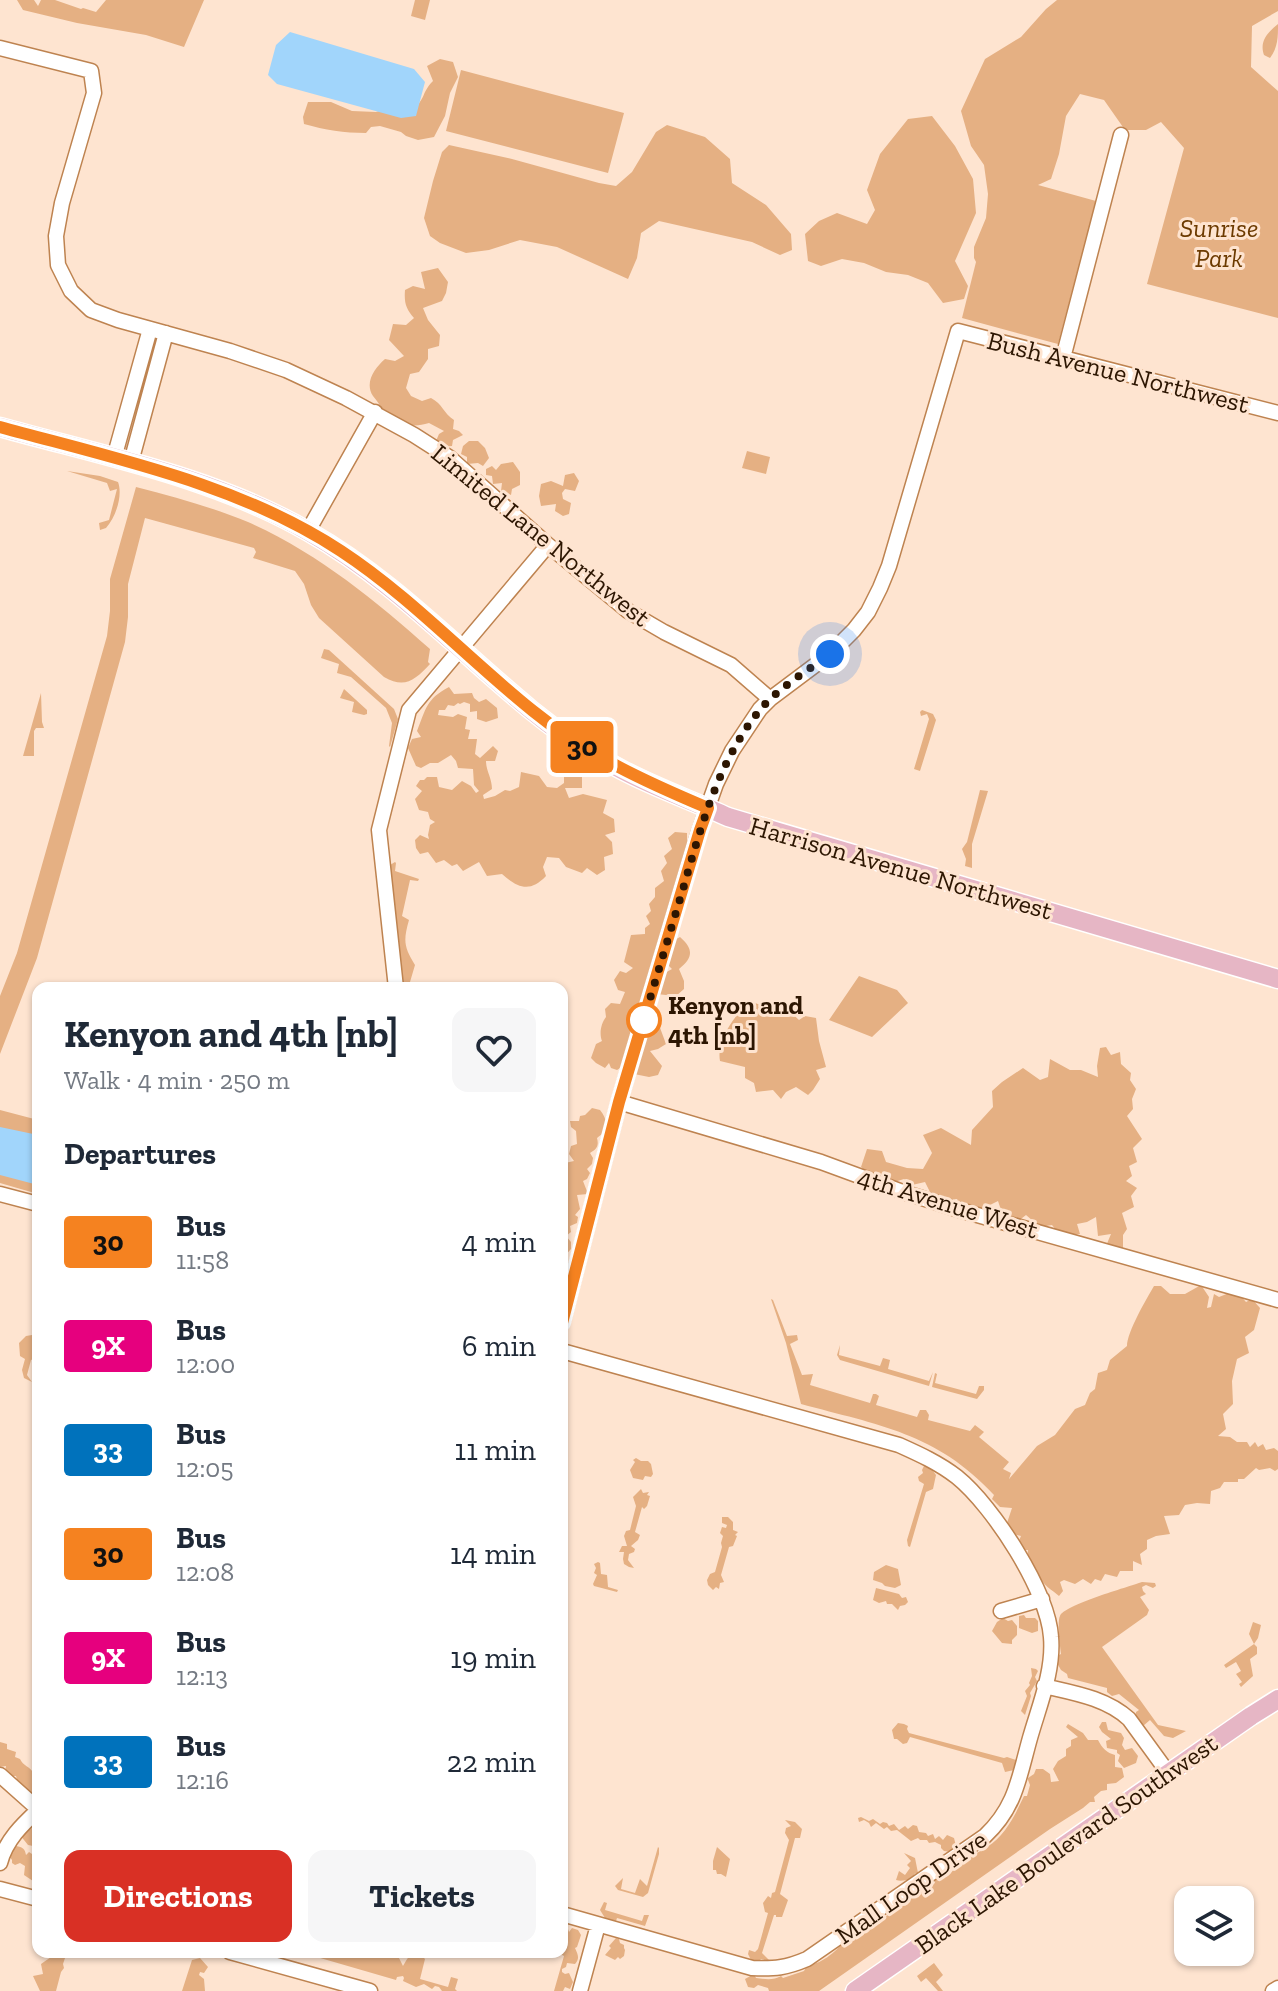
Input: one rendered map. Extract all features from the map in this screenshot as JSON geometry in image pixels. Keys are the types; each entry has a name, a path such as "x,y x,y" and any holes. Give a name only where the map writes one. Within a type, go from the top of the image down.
{"main road":[{"name":"Harrison Avenue Northwest","path":"0,427 123,460 229,494 308,531 342,551 376,577 532,711 582,747 622,771 728,817 1278,979"},
{"name":"Black Lake Boulevard Southwest","path":"855,1991 1278,1699"}],"street":[{"name":"Limited Lane Northwest","path":"0,48 91,71 94,93 62,203 56,236 58,265 71,291 91,310 286,370 375,412 450,458 628,611 731,665 770,699"},
{"path":"1063,358 1121,135"},
{"path":"123,460 150,329"},
{"name":"Bush Avenue Northwest","path":"770,699 838,646 861,621 880,588 958,331 1278,413"},
{"path":"123,460 166,333"},
{"path":"308,531 375,412"},
{"path":"395,982 379,825 409,710 548,545"},
{"path":"568,1300 619,1102 700,830 716,784 732,751 770,699"},
{"name":"4th Avenue West","path":"619,1102 821,1162 956,1209 1278,1300"},
{"path":"0,1194 32,1202"},
{"name":"Mall Loop Drive","path":"568,1353 899,1445 941,1465 974,1493 1015,1551 1042,1599 1048,1617 1051,1647 1044,1686 1012,1799 997,1825 807,1959 776,1969 752,1968 568,1916"},
{"path":"1001,1611 1042,1599"},
{"path":"1044,1686 1103,1702 1121,1712 1169,1774"},
{"path":"0,1775 32,1804"},
{"path":"0,1863 17,1830 32,1815"},
{"path":"0,1889 32,1897"},
{"path":"580,1991 598,1925"},
{"path":"252,1958 370,1991"}],"green space":[{"path":"17,0 34,0 38,6 41,0 55,0 96,12 106,0 204,0 184,47 146,35 23,10"},
{"path":"415,0 430,0 425,20 411,16"},
{"name":"Sunrise Park","path":"1057,0 1278,0 1278,11 1252,26 1251,67 1278,91 1278,318 1147,284 1184,148 1161,122 1146,130 1125,130 1104,100 1080,94 1066,116 1051,179 1038,185 1096,201 1058,344 962,318 976,262 974,247 986,218 988,194 984,165 971,146 961,111 985,59 1021,37"},
{"path":"1278,24 1278,38 1270,58 1264,55 1264,41"},
{"path":"440,59 453,62 458,77 450,93 445,116 434,137 418,140 380,126 371,127 366,133 358,133 304,124 308,102 331,102 352,111 376,112 395,106 409,112 419,104 433,81 427,66"},
{"path":"461,70 624,113 608,173 446,131"},
{"path":"932,116 955,146 973,179 976,213 955,261 968,286 964,299 943,303 928,283 864,263 842,259 821,266 808,261 805,234 819,221 837,213 867,224 875,210 867,190 880,154 908,119"},
{"path":"667,125 705,137 730,159 732,183 766,205 791,234 792,250 780,255 752,242 659,221 641,233 637,258 628,279 557,247 520,240 489,250 466,253 430,236 424,218 442,152 449,145 616,186 632,172 656,132"},
{"path":"438,268 448,282 446,293 442,301 423,308 440,335 439,346 428,349 428,359 419,372 410,374 406,388 411,396 422,401 435,400 454,420 453,429 463,435 453,440 452,446 441,447 436,441 444,431 429,423 405,424 382,414 370,386 374,371 385,359 395,361 404,356 389,340 393,324 406,325 414,318 406,306 405,290 413,286 425,289 421,272"},
{"path":"469,441 478,441 485,448 489,458 483,466 467,464 467,457 461,454 463,446"},
{"path":"747,451 770,457 766,474 742,468"},
{"path":"513,462 520,472 520,485 512,489 511,495 501,491 502,483 493,484 492,476 486,475 486,469 492,466 496,470 501,464"},
{"path":"67,471 118,482 118,506 106,528 100,530 99,523 109,520 117,489 110,491 107,483"},
{"path":"574,473 579,481 575,491 565,489 562,493 563,499 571,503 569,514 563,516 555,511 556,504 541,506 541,484 551,481 563,486 565,475"},
{"path":"136,487 248,522 321,562 430,649 430,664 409,681 391,681 319,618 295,571 253,558 254,548 145,518 128,584 125,642 37,958 0,1054 0,996 17,953 107,636 110,579"},
{"path":"324,649 329,650 394,709 398,719 390,747 392,723 386,708 351,677 337,673 339,664 321,658"},
{"path":"449,687 454,694 472,693 479,702 486,699 497,708 498,718 486,722 477,719 477,711 470,712 470,704 464,702 448,705 445,710 439,710 438,715 467,717 465,729 470,730 468,739 477,739 475,754 480,758 493,746 498,751 495,761 486,761 492,789 483,795 484,799 519,787 521,772 539,776 547,787 557,788 564,783 564,776 570,769 582,772 582,788 565,788 569,798 583,794 607,800 603,813 614,819 615,832 605,835 612,842 613,854 604,857 605,870 597,875 587,868 582,873 566,867 559,858 547,857 543,867 546,876 535,885 524,887 502,874 487,876 479,862 463,871 457,864 452,866 444,860 436,863 428,852 420,854 415,840 420,835 429,839 430,825 435,822 428,812 419,810 415,799 422,791 416,786 420,780 437,777 439,787 452,790 462,781 476,793 479,791 474,785 473,769 458,768 451,755 421,768 416,766 408,748 412,739 421,737 417,731 428,705"},
{"path":"344,689 367,710 367,714 352,712 354,702 340,698"},
{"path":"41,693 44,728 34,731 34,756 23,756"},
{"path":"922,710 933,714 936,720 920,771 914,769 929,719 927,714 921,716"},
{"path":"980,790 988,791 972,844 972,868 965,866 962,849 967,842"},
{"path":"675,832 687,833 687,856 671,898 656,953 663,974 672,969 667,964 671,942 680,937 690,953 679,969 684,989 676,996 646,993 640,1020 649,1026 659,1025 666,1044 650,1051 662,1066 658,1075 649,1077 634,1074 627,1064 617,1070 611,1068 609,1063 605,1068 591,1058 596,1044 602,1041 605,1009 611,1003 620,1004 625,992 618,990 614,980 620,971 626,973 633,968 624,962 631,935 645,934 645,928 650,924 646,916 651,911 649,904 655,897 655,888 664,881 661,871 667,863 664,856 672,849 668,838"},
{"path":"395,862 395,871 419,879 410,880 402,916 409,920 406,944 415,965 410,982 403,982 390,865"},
{"path":"859,976 897,990 908,1003 872,1037 829,1020"},
{"path":"750,1001 763,1006 773,1004 781,1012 784,1006 799,1020 805,1016 816,1018 826,1067 816,1070 820,1079 808,1095 796,1087 781,1099 773,1090 756,1092 754,1083 745,1078 745,1067 720,1061 724,1036 738,1013"},
{"path":"1106,1047 1111,1055 1120,1052 1121,1064 1131,1073 1130,1080 1136,1089 1132,1099 1133,1109 1127,1116 1142,1139 1133,1148 1137,1162 1129,1166 1132,1176 1126,1181 1137,1188 1131,1196 1134,1207 1122,1213 1127,1229 1123,1235 1123,1250 1106,1246 1111,1234 1098,1236 1096,1217 1077,1224 1080,1234 1060,1235 1052,1225 1040,1227 1026,1215 1017,1222 1003,1216 998,1201 978,1211 961,1206 957,1199 932,1196 925,1182 912,1185 904,1179 888,1184 880,1174 870,1175 861,1167 867,1149 882,1151 886,1162 923,1169 932,1153 923,1135 941,1128 971,1145 972,1130 993,1107 992,1091 1023,1068 1040,1080 1048,1077 1050,1059 1070,1070 1081,1070 1098,1077 1100,1048"},
{"path":"592,1108 600,1110 606,1121 597,1138 597,1147 590,1153 592,1164 587,1169 590,1173 583,1181 588,1194 577,1195 580,1209 575,1215 578,1217 577,1223 570,1226 568,1234 568,1162 574,1161 569,1154 571,1146 577,1144 576,1131 570,1121 579,1121 580,1116"},
{"path":"0,1110 32,1118 32,1192 0,1183"},
{"path":"1201,1285 1209,1297 1207,1308 1211,1307 1214,1294 1219,1297 1238,1293 1246,1302 1252,1299 1260,1308 1254,1330 1245,1337 1249,1353 1237,1359 1232,1381 1233,1404 1223,1414 1226,1429 1218,1436 1247,1442 1250,1447 1255,1442 1258,1447 1263,1444 1266,1450 1274,1448 1278,1451 1278,1469 1256,1468 1244,1479 1224,1482 1220,1488 1211,1491 1210,1504 1185,1505 1179,1515 1164,1516 1170,1534 1147,1540 1147,1549 1140,1554 1142,1565 1133,1561 1133,1571 1120,1571 1117,1577 1105,1574 1101,1581 1095,1579 1091,1584 1083,1579 1075,1584 1064,1580 1060,1582 1063,1591 1059,1596 1041,1579 1027,1559 1028,1550 1023,1550 1018,1543 1021,1536 1013,1534 1007,1523 1012,1508 1000,1507 992,1499 994,1495 951,1458 905,1434 801,1404 771,1299 787,1336 797,1335 798,1340 790,1344 802,1375 813,1374 810,1385 870,1403 873,1394 876,1394 879,1396 876,1405 917,1417 920,1410 926,1410 928,1420 970,1431 975,1425 984,1432 979,1437 1009,1462 1003,1469 1011,1473 1009,1479 1037,1446 1055,1435 1075,1409 1085,1405 1095,1389 1098,1373 1107,1370 1110,1360 1127,1346 1134,1324 1154,1286 1161,1286 1170,1294 1185,1294"},
{"path":"32,1335 32,1360 27,1375 32,1382 24,1378 22,1370 25,1359 20,1356 19,1343"},
{"path":"840,1345 839,1355 880,1366 883,1358 890,1360 888,1369 929,1381 933,1372 929,1386 840,1360 837,1355"},
{"path":"935,1373 935,1383 976,1394 979,1386 984,1386 984,1390 977,1399 932,1387"},
{"path":"636,1458 651,1464 651,1477 645,1476 643,1480 633,1478 630,1470"},
{"path":"924,1466 930,1467 936,1475 933,1489 926,1492 910,1547 907,1540 924,1484 918,1477 923,1473"},
{"path":"641,1489 643,1493 649,1492 647,1495 650,1496 647,1506 642,1507 635,1532 640,1535 631,1546 634,1552 629,1554 628,1560 634,1568 624,1564 624,1552 619,1552 622,1546 627,1546 624,1536 630,1530 636,1506 633,1497"},
{"path":"722,1517 728,1517 733,1522 733,1530 738,1532 733,1546 729,1547 721,1575 724,1582 720,1583 719,1589 716,1587 713,1590 707,1580 715,1572 722,1547 723,1536 720,1533 722,1527 726,1528 727,1525 722,1523"},
{"path":"598,1562 601,1574 607,1575 608,1587 617,1592 594,1586 597,1575 594,1564"},
{"path":"886,1565 898,1569 901,1585 895,1588 873,1580 874,1572"},
{"path":"1142,1582 1155,1583 1156,1586 1142,1587 1146,1594 1140,1597 1149,1610 1147,1615 1102,1647 1158,1725 1186,1731 1173,1738 1164,1736 1150,1720 1143,1726 1136,1717 1139,1710 1119,1694 1112,1696 1107,1688 1068,1678 1057,1663 1057,1656 1061,1654 1059,1619 1064,1612"},
{"path":"876,1588 906,1597 908,1602 898,1610 886,1601 879,1603 873,1600"},
{"path":"1019,1616 1038,1621 1038,1631 1032,1633 1019,1628"},
{"path":"1003,1618 1012,1620 1017,1626 1017,1635 1012,1644 1002,1643 992,1631"},
{"path":"1253,1622 1261,1625 1254,1644 1249,1634"},
{"path":"1254,1644 1257,1654 1250,1659 1253,1676 1241,1687 1239,1684 1242,1682 1236,1674 1241,1671 1236,1662 1226,1668 1224,1665"},
{"path":"1031,1668 1038,1671 1037,1681 1030,1693 1025,1715 1021,1711 1027,1696 1025,1691 1030,1685"},
{"path":"1106,1722 1108,1730 1121,1733 1125,1750 1132,1748 1138,1756 1136,1763 1124,1768 1118,1761 1120,1755 1117,1750 1107,1748 1106,1741 1111,1739 1099,1727"},
{"path":"898,1723 908,1726 909,1733 1007,1757 1016,1760 1017,1765 1014,1770 1005,1772 1002,1763 910,1737 903,1744 894,1739 892,1730"},
{"path":"1068,1724 1088,1740 1098,1740 1105,1750 1115,1755 1115,1767 1122,1768 1124,1777 1116,1783 1107,1784 1107,1790 1094,1797 1095,1802 1090,1802 1050,1829 819,1991 769,1991 758,1985 748,1987 745,1979 754,1974 756,1978 772,1979 804,1971 807,1965 822,1960 844,1941 849,1941 905,1903 903,1898 912,1893 917,1895 935,1883 934,1879 946,1877 962,1862 993,1842 1009,1824 1024,1796 1027,1796 1028,1778 1036,1769 1050,1774 1051,1782 1059,1781 1053,1769 1066,1756 1071,1740 1078,1737 1066,1727"},
{"path":"0,1742 16,1752 15,1757 32,1771 32,1798 18,1783 16,1776 5,1772 6,1766 0,1767"},
{"path":"858,1818 889,1826 894,1824 899,1830 905,1826 908,1829 917,1826 919,1832 928,1836 933,1834 935,1839 939,1836 943,1840 947,1835 954,1838 956,1846 951,1852 944,1851 935,1842 918,1838 911,1841 897,1830 884,1829 876,1823 871,1827 864,1820 859,1822"},
{"path":"785,1820 795,1822 802,1829 800,1838 795,1838 780,1894 788,1900 782,1917 774,1915 762,1953 771,1962 761,1959 758,1963 752,1962 749,1950 755,1952 758,1949 768,1913 763,1903 775,1892 789,1840 785,1833 786,1828 791,1826"},
{"path":"32,1828 32,1846 28,1845 20,1835"},
{"path":"16,1846 23,1849 26,1855 29,1852 32,1854 32,1880 24,1875 25,1866 12,1863 8,1854"},
{"path":"658,1847 659,1854 648,1893 643,1897 618,1890 615,1886 623,1878 621,1889 635,1893 640,1879 647,1886"},
{"path":"717,1847 730,1859 726,1877 713,1870"},
{"path":"904,1853 915,1858 918,1873 914,1874 913,1880 896,1880 899,1871 905,1875 910,1868 907,1865 911,1861"},
{"path":"604,1902 607,1903 605,1910 642,1921 644,1915 649,1915 645,1926 605,1918 600,1910"},
{"path":"572,1928 578,1930 581,1935 575,1948 578,1958 575,1964 567,1963 562,1969 565,1974 569,1973 573,1982 570,1989 565,1987 563,1991 554,1991 563,1958 568,1958 568,1929 569,1932"},
{"path":"616,1938 625,1950 624,1956 615,1960 605,1955"},
{"path":"50,1958 65,1958 56,1991 40,1991 33,1976 43,1974 41,1964"},
{"path":"200,1958 208,1967 199,1975 204,1979 205,1991 182,1991 192,1960"},
{"path":"320,1958 399,1958 403,1966 408,1958 424,1958 420,1979 448,1987 451,1977 458,1979 457,1991 442,1991 435,1986 432,1989 424,1984 416,1987 403,1981 403,1976 396,1980"},
{"path":"934,1963 943,1975 936,1982 943,1991 938,1991 926,1978 921,1982 917,1976"}],"water":[{"path":"290,32 414,69 425,82 416,116 401,118 277,84 268,75 276,45"},
{"path":"0,1127 32,1134 32,1183 0,1175"}],"bus line":[{"name":"30","path":"0,427 202,484 250,502 308,531 342,551 396,592 532,711 582,747 622,771 708,808 619,1102 568,1300"}],"place":[{"name":"Kenyon and 4th [nb]","path":"644,1020"}],"route":[{"path":"644,1020 641,1029 700,830 716,784 732,751 770,699 830,654"}]}
